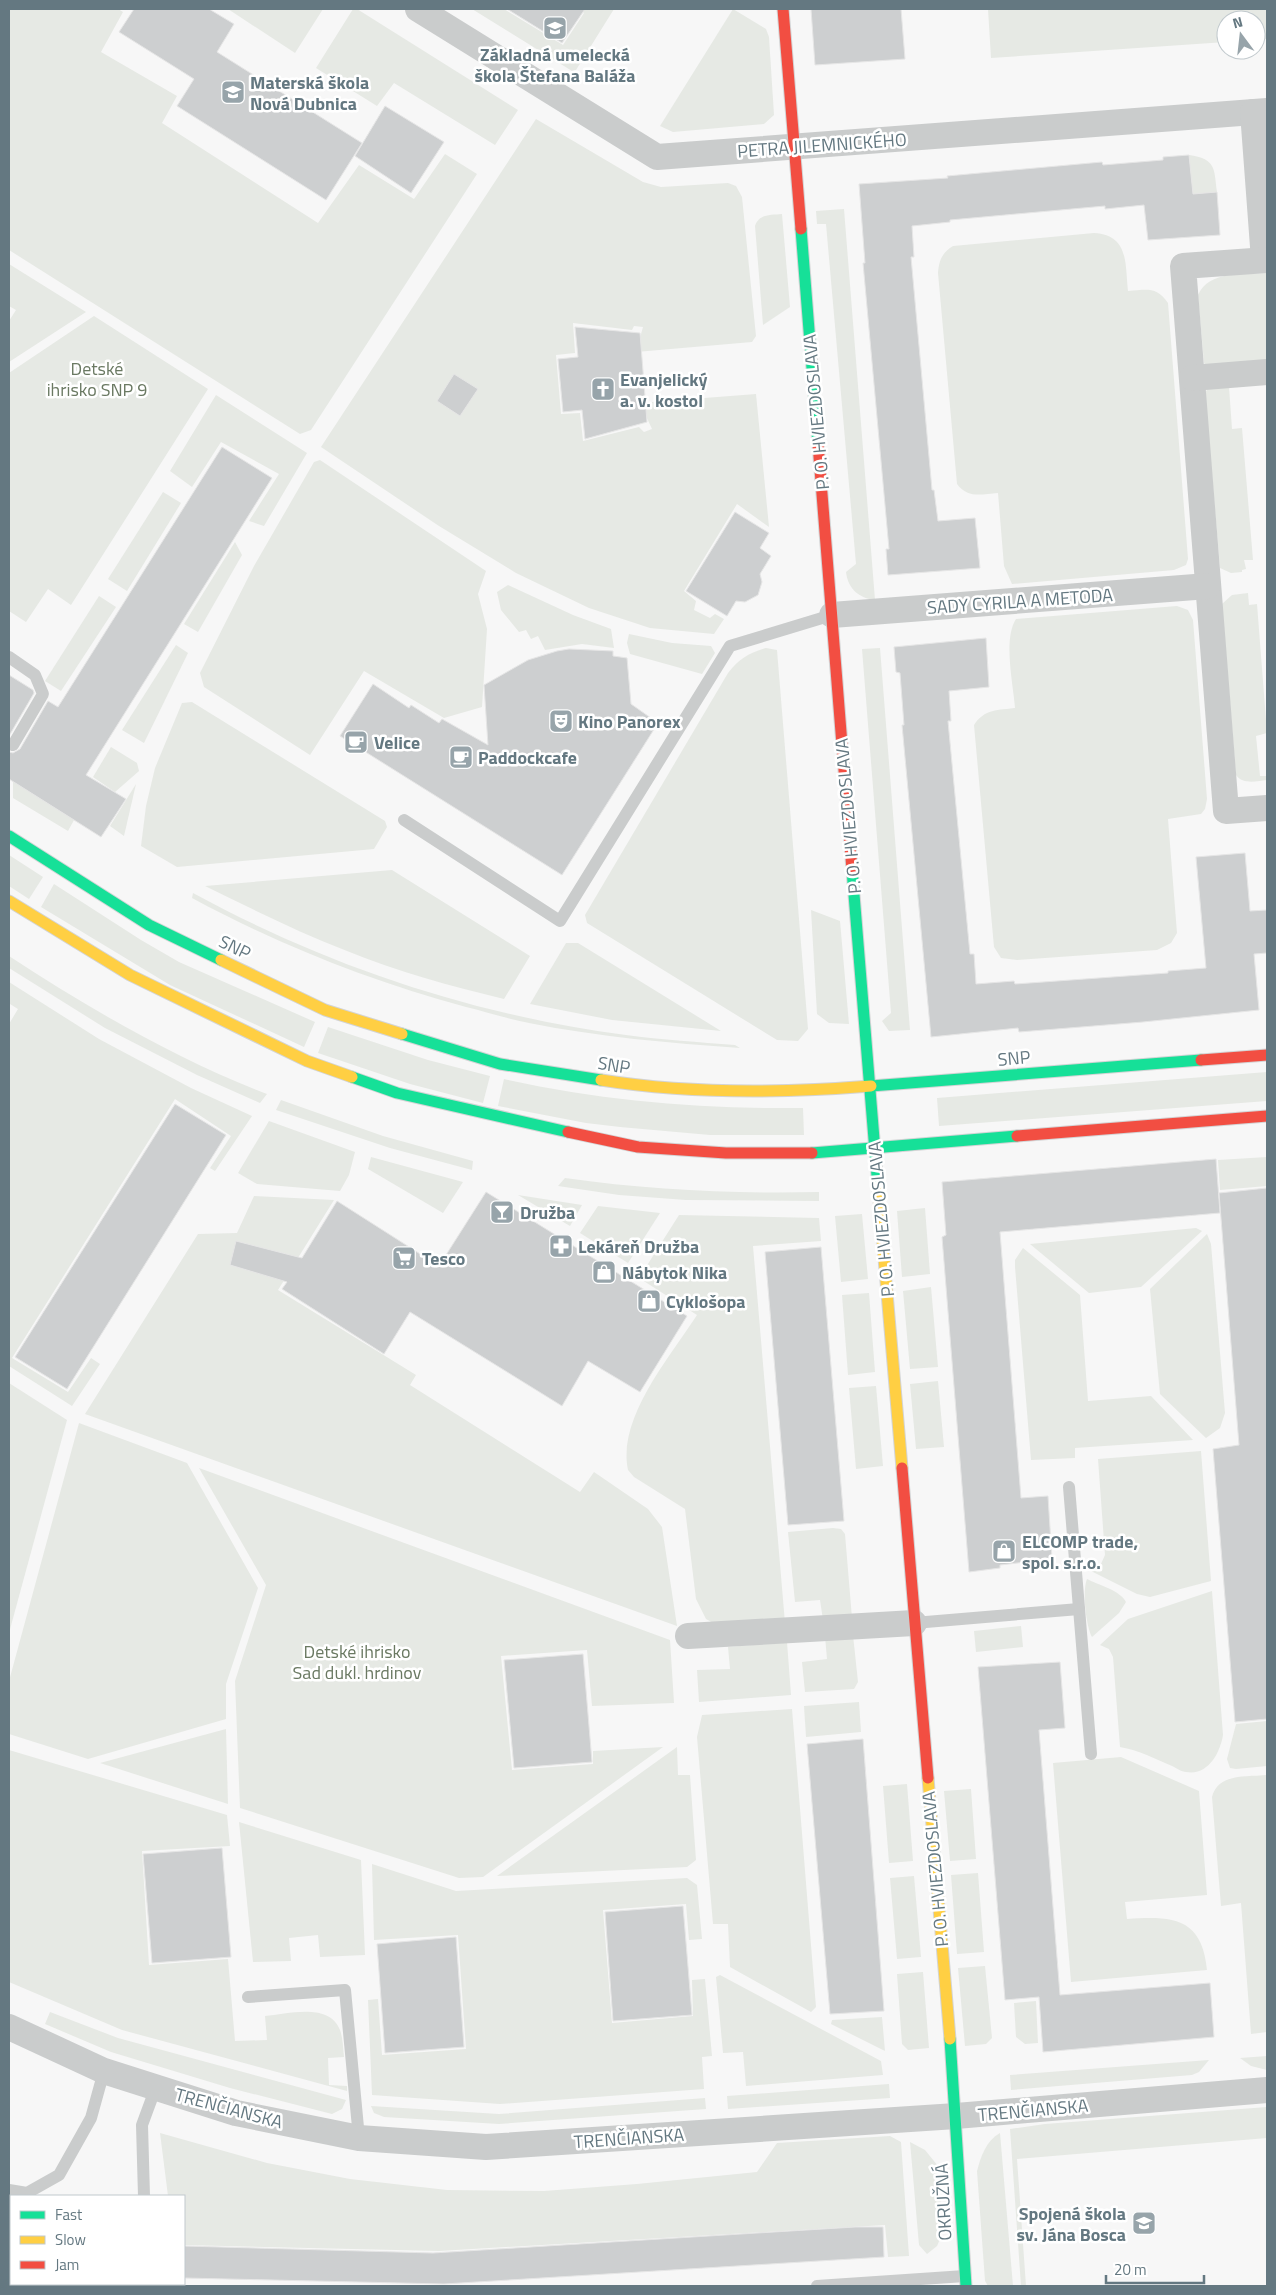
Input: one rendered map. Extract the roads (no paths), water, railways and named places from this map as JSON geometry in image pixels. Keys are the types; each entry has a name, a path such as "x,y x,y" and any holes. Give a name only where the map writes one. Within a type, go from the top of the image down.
{"street":[{"name":"PETRA JILEMNICKÉHO","path":"418,9 658,157 1260,112"},
{"name":"P. O. HVIEZDOSLAVA","path":"783,9 914,1623 956,2116"},
{"path":"1260,112 1266,260 1183,266 1226,811 1267,808"},
{"path":"1192,378 1267,372"},
{"name":"SADY CYRILA A METODA","path":"832,615 1208,586"},
{"name":"SNP","path":"9,836 149,924 325,1010 500,1064 649,1088 811,1091 1267,1055"},
{"path":"9,901 130,976 307,1061 397,1093 490,1116 638,1147 745,1153 814,1153 1267,1116"},
{"path":"688,1636 914,1623"},
{"name":"TRENČIANSKA","path":"9,2027 104,2070 236,2113 359,2138 486,2148 956,2116 1267,2090"},
{"name":"OKRUŽNÁ","path":"956,2116 966,2281"}],"lane":[{"path":"404,820 560,921 730,646 832,615"},
{"path":"9,657 35,675 43,694 13,746"},
{"path":"1069,1487 1091,1754"},
{"path":"914,1623 1079,1609"},
{"path":"248,1997 346,1990 359,2138"},
{"path":"9,2190 27,2193 59,2175 91,2118 104,2070"},
{"path":"144,2195 142,2125 156,2087"},
{"path":"817,2286 966,2281"}],"place":[{"name":"Základná umelecká škola Štefana Baláža","path":"555,28"},
{"name":"Materská škola Nová Dubnica","path":"233,92"},
{"name":"Evanjelický a. v. kostol","path":"603,389"},
{"name":"Kino Panorex","path":"561,721"},
{"name":"Velice","path":"356,742"},
{"name":"Paddockcafe","path":"461,757"},
{"name":"Družba","path":"502,1212"},
{"name":"Lekáreň Družba","path":"561,1246"},
{"name":"Tesco","path":"404,1258"},
{"name":"Nábytok Nika","path":"604,1272"},
{"name":"Cyklošopa","path":"649,1301"},
{"name":"ELCOMP trade, spol. s.r.o.","path":"1004,1551"},
{"name":"Spojená škola sv. Jána Bosca","path":"1144,2223"}],"park label":[{"name":"Detské ihrisko SNP 9","path":"97,378"},
{"name":"Detské ihrisko Sad dukl. hrdinov","path":"357,1661"}]}
